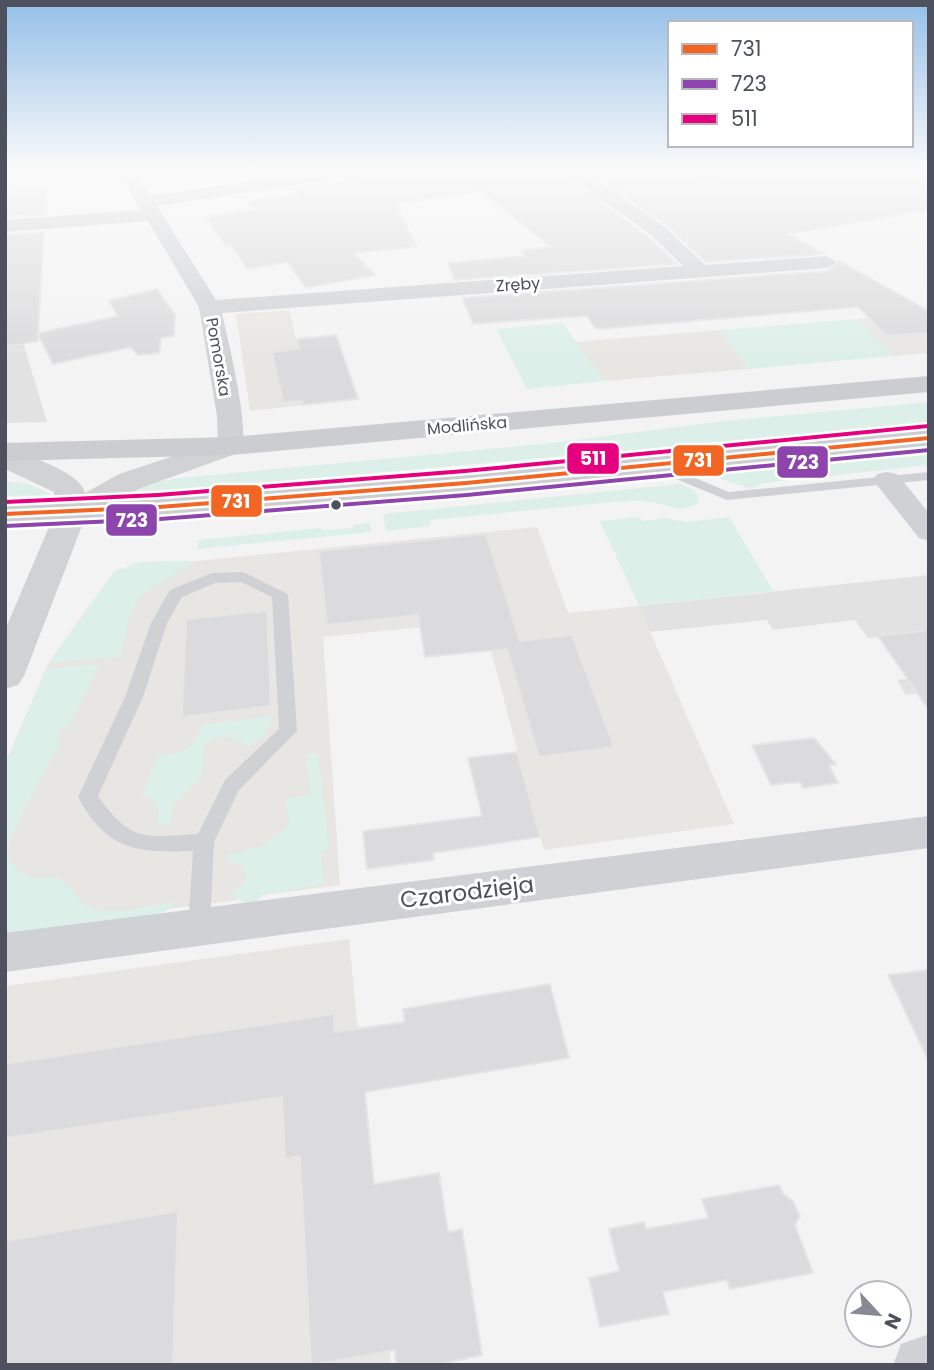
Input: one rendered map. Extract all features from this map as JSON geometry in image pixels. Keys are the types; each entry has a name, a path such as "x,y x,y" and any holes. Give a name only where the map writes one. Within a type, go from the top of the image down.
{"main road":[{"name":"Modlińska","path":"5,452 231,446 929,384"},
{"path":"5,513 71,513 659,467 929,438"}],"street":[{"name":"Pomorska","path":"165,231 210,307 230,416 231,446"},
{"path":"658,231 700,271"},
{"name":"Zręby","path":"210,307 827,262"},
{"path":"71,513 130,481 231,446"},
{"path":"5,458 47,474 69,488 71,513 5,676"},
{"path":"887,480 929,532"},
{"name":"Czarodzieja","path":"5,953 929,832"},
{"path":"922,1365 929,1363"}],"lane":[{"path":"659,467 727,496 929,476"},
{"path":"199,928 204,842 232,785 289,731 280,594 243,577 212,578 176,594 159,623 134,697 88,797 105,824 134,845 204,842"}],"shaded area":[{"path":"5,296 12,306 47,422 5,423"},
{"path":"289,310 312,404 250,411 236,314"},
{"path":"929,314 929,353 893,356 857,319"},
{"path":"857,319 893,356 749,369 719,330"},
{"path":"563,323 604,381 527,389 496,329"},
{"path":"719,330 749,369 604,381 576,342"},
{"path":"929,402 929,424 145,493 137,491 154,482 179,478 543,444 724,421"},
{"path":"929,451 929,465 763,483 752,489 709,475"},
{"path":"5,481 29,484 53,495 5,496"},
{"path":"680,484 695,490 699,502 679,508 643,501 614,502 430,520 430,526 386,531 383,514"},
{"path":"638,517 643,521 665,518 686,522 729,517 773,591 639,606 600,521"},
{"path":"370,523 371,532 198,549 198,540 321,528 353,528 353,525"},
{"path":"537,527 568,613 639,606 734,824 544,850 483,621 323,637 340,885 262,895 250,904 238,900 169,909 150,918 5,937 5,764 49,662 114,572 140,562 196,561"},
{"path":"195,561 138,597 128,619 121,657 49,662 114,572 140,562"},
{"path":"929,575 929,692 906,695 897,680 907,679 879,637 868,638 855,620 773,630 767,620 650,632 639,606"},
{"path":"99,664 68,728 62,728 56,739 60,742 10,840 9,856 18,869 28,876 60,879 82,902 94,909 116,911 174,902 169,909 150,918 5,937 5,764 46,669"},
{"path":"273,716 264,735 250,747 227,737 204,745 203,772 194,785 172,806 171,824 156,825 158,815 155,802 141,796 159,755 180,752 192,744 201,725"},
{"path":"318,753 329,850 321,851 324,884 262,895 251,903 239,900 231,895 246,881 243,866 227,861 226,855 261,846 276,837 289,824 286,798 310,795 306,755"},
{"path":"349,939 391,1365 5,1365 5,986"}],"building":[{"path":"215,231 409,231 417,247 354,253 375,275 306,288 287,262 248,269 231,246 226,247"},
{"path":"531,231 641,231 677,264 455,280 448,263 525,256 522,250 551,247"},
{"path":"672,231 806,231 788,234 825,254 706,262"},
{"path":"44,232 38,333 118,316 109,301 157,289 175,315 174,336 161,338 159,353 138,355 131,347 53,364 38,334 38,341 5,347 5,235"},
{"path":"839,261 929,311 929,333 887,336 858,307 599,329 595,328 587,316 473,324 462,298 827,271"},
{"path":"336,335 358,399 303,405 302,401 283,402 272,352 299,349 297,339"},
{"path":"486,534 520,641 572,635 614,747 539,757 507,649 425,657 418,615 327,625 319,551"},
{"path":"267,611 271,706 182,717 186,619"},
{"path":"929,630 929,710 878,636"},
{"path":"814,738 836,764 829,765 838,783 803,788 800,782 771,785 752,745"},
{"path":"517,752 540,837 433,853 434,860 367,869 363,831 482,816 468,758"},
{"path":"929,970 929,1062 888,975"},
{"path":"550,984 569,1058 365,1092 374,1184 439,1173 448,1232 462,1229 482,1355 437,1365 396,1365 395,1350 311,1365 300,1156 285,1159 282,1097 5,1138 5,1064 334,1014 335,1032 405,1022 403,1009"},
{"path":"779,1185 783,1194 793,1201 800,1216 795,1225 813,1273 730,1289 727,1280 663,1292 669,1314 600,1327 589,1278 619,1271 609,1229 644,1222 646,1229 708,1218 702,1199"},
{"path":"178,1211 173,1365 5,1365 5,1241"}],"transit line":[{"name":"511","path":"5,502 158,495 465,471 928,426"},
{"name":"731","path":"5,514 159,507 466,483 929,438"},
{"name":"723","path":"5,526 160,519 467,495 929,450"}]}
